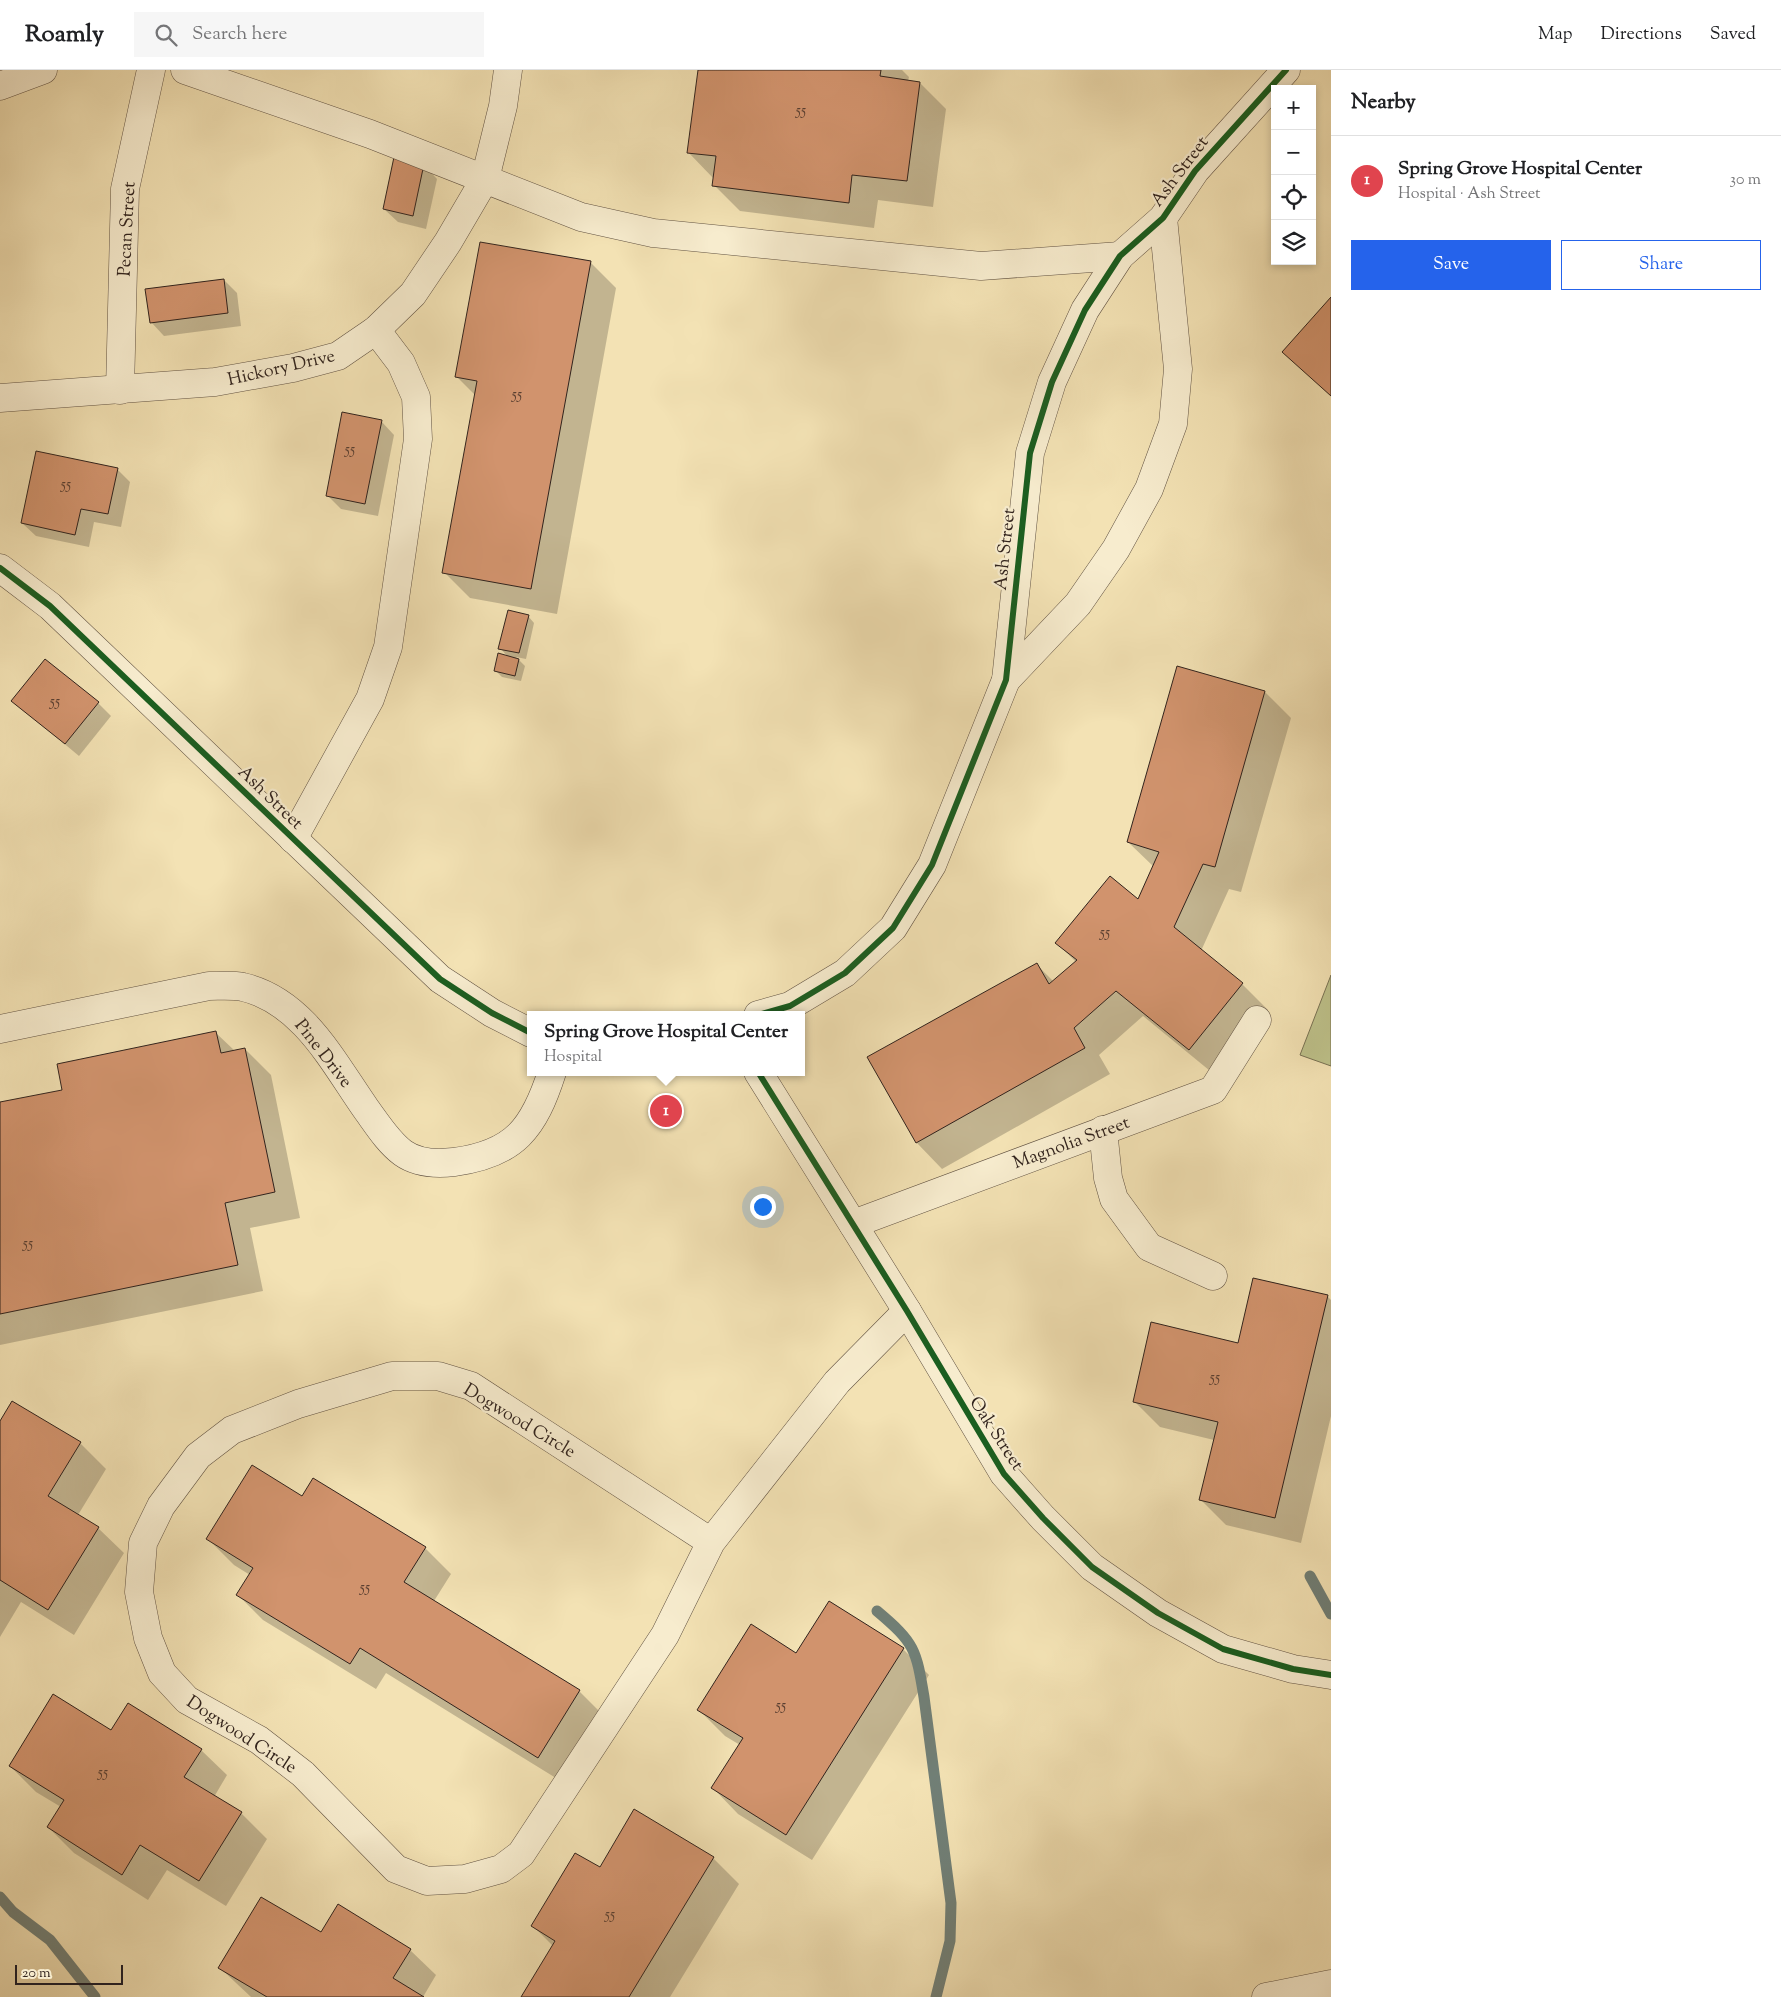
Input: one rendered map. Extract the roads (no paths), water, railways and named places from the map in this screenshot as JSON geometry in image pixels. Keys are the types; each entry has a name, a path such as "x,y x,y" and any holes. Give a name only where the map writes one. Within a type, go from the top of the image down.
{"street":[{"path":"0,86 43,70"},
{"name":"Pecan Street","path":"120,390 125,189 151,70"},
{"path":"185,70 370,134 581,217 652,233 981,266 1120,256"},
{"name":"Hickory Drive","path":"0,398 216,382 293,368 338,356 376,330 413,294 448,242 484,179 503,106 508,70"},
{"name":"Ash Street","path":"772,1011 790,1006 845,973 893,928 932,865 1006,680 1030,453 1052,382 1085,310 1120,256 1163,218 1195,171 1286,70"},
{"name":"Ash Street","path":"1006,680 1078,604 1116,549 1149,489 1173,424 1178,369 1163,218"},
{"path":"293,839 370,699 388,648 418,439 416,397 401,363 376,330"},
{"name":"Ash Street","path":"0,568 50,606 440,979 492,1013 527,1031"},
{"name":"Pine Drive","path":"0,1029 209,986 242,986 275,998 306,1024 382,1132 403,1154 434,1164 466,1160 497,1152 524,1130 542,1104 551,1076"},
{"name":"Magnolia Street","path":"853,1224 1212,1090 1257,1020"},
{"name":"Oak Street","path":"760,1076 907,1311 1004,1474 1043,1518 1092,1567 1158,1613 1223,1649 1293,1669 1331,1675"},
{"path":"1104,1130 1108,1178 1114,1199 1149,1247 1212,1276"},
{"name":"Dogwood Circle","path":"711,1542 471,1386 438,1376 392,1376 298,1404 232,1430 198,1456 161,1506 143,1543 139,1592 148,1638 162,1673 187,1700 259,1740 303,1774 396,1869 427,1881 465,1879 501,1869 521,1854 665,1635 711,1542 837,1382 907,1311"},
{"path":"1266,1997 1331,1984"}],"waterway":[{"path":"1310,1576 1331,1614"},
{"path":"877,1611 899,1631 912,1648 919,1668 924,1697 951,1903 950,1941 936,1997"},
{"path":"0,1897 13,1912 50,1940 95,1997"}],"place":[{"name":"Spring Grove Hospital Center","path":"666,1111"}]}
